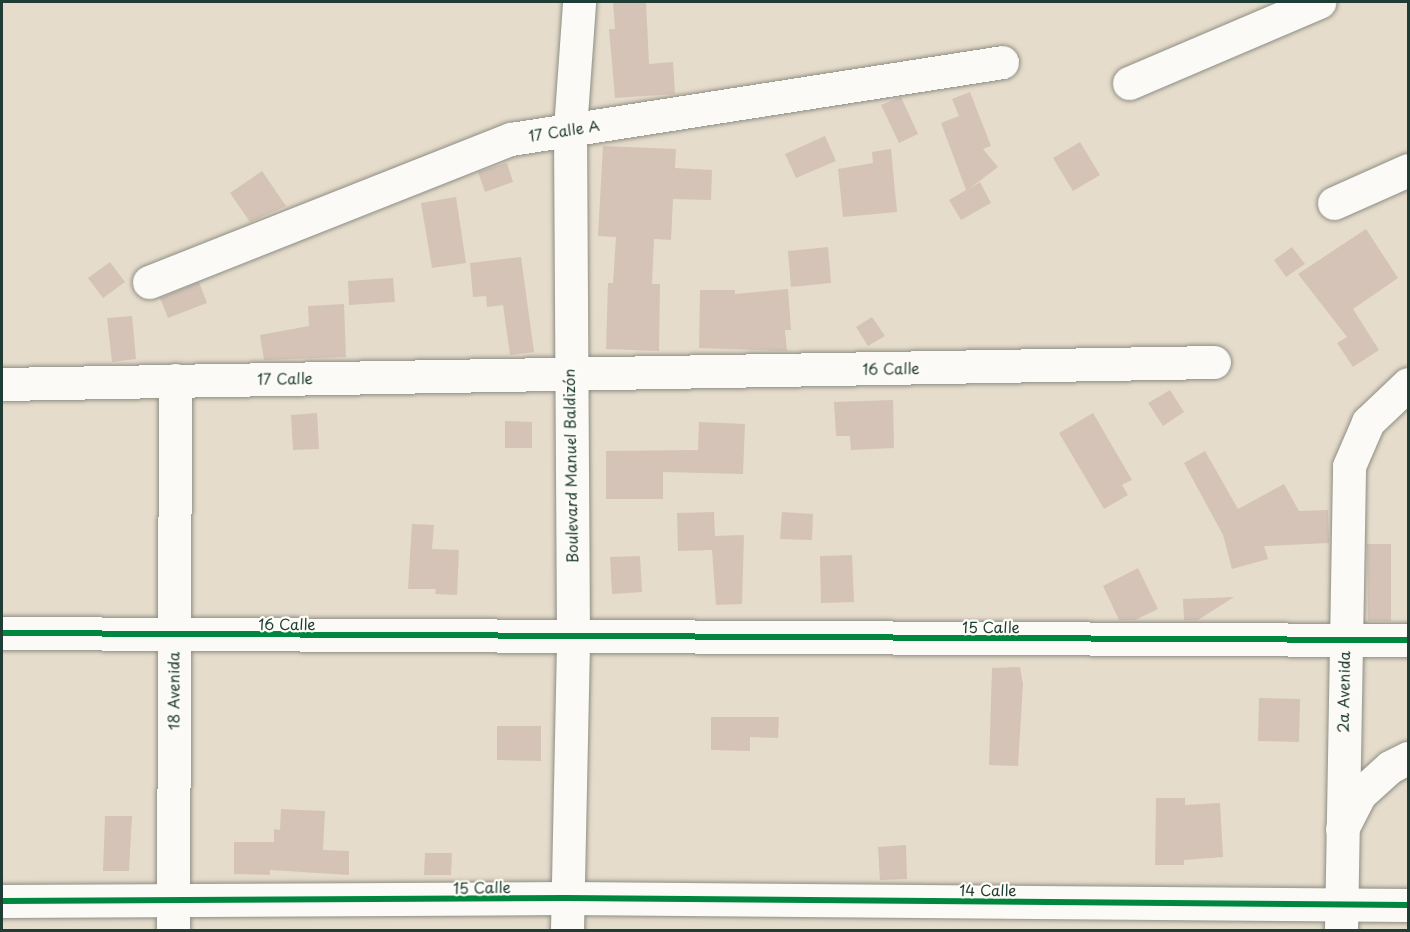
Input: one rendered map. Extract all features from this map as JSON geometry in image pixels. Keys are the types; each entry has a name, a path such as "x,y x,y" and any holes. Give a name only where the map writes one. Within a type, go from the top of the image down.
{"street":[{"name":"Boulevard Manuel Baldizón","path":"567,930 573,637 569,374 570,129 579,2"},
{"path":"1128,83 1319,2"},
{"name":"17 Calle A","path":"148,282 511,139 1002,62"},
{"path":"1334,203 1408,170"},
{"name":"16 Calle","path":"569,374 1214,362"},
{"name":"17 Calle","path":"2,384 569,374"},
{"name":"18 Avenida","path":"173,917 172,635 176,380"},
{"name":"2a Avenida","path":"1341,918 1343,640 1349,466 1368,422 1408,384"},
{"name":"16 Calle","path":"2,633 573,637"},
{"name":"15 Calle","path":"573,637 1408,640"},
{"path":"1341,831 1359,795 1390,768 1408,758"},
{"name":"15 Calle","path":"2,900 173,917 566,898"},
{"name":"14 Calle","path":"566,898 1341,918 1408,905"}],"building":[{"path":"613,2 646,2 649,64 673,62 675,94 615,98 609,29 615,29"},
{"path":"970,92 991,146 983,149 998,167 969,189 980,182 991,203 961,220 949,200 966,190 941,123 959,116 952,99"},
{"path":"901,97 918,134 899,143 881,105"},
{"path":"825,136 836,161 796,178 785,154"},
{"path":"1080,142 1100,175 1073,191 1053,158"},
{"path":"603,146 676,149 675,168 712,170 711,200 673,199 671,240 654,239 652,284 660,284 659,351 606,349 608,283 613,283 616,237 598,236"},
{"path":"891,149 897,212 843,217 838,169 873,163 872,152"},
{"path":"507,163 513,182 485,192 478,172"},
{"path":"262,171 286,206 250,222 230,193"},
{"path":"456,197 466,263 432,268 421,203"},
{"path":"1366,229 1398,278 1353,309 1379,350 1353,367 1337,343 1347,337 1298,274"},
{"path":"828,247 831,283 791,287 788,251"},
{"path":"1292,247 1305,264 1286,277 1274,260"},
{"path":"521,257 534,352 510,355 503,305 487,307 486,296 473,297 470,263"},
{"path":"110,262 125,282 103,298 88,278"},
{"path":"393,278 395,302 349,305 348,281"},
{"path":"199,282 207,303 168,318 160,298"},
{"path":"788,289 791,330 785,330 787,351 699,348 700,290 735,290 735,294"},
{"path":"344,304 346,357 264,360 260,335 309,326 308,306"},
{"path":"132,316 136,359 112,362 107,318"},
{"path":"872,317 885,336 868,346 856,327"},
{"path":"1170,390 1184,412 1163,426 1148,403"},
{"path":"893,400 894,448 851,450 850,436 836,436 834,402"},
{"path":"317,413 319,449 293,450 291,415"},
{"path":"1093,413 1132,480 1122,485 1128,495 1104,509 1059,433"},
{"path":"505,421 532,422 532,448 505,448"},
{"path":"699,422 745,424 743,474 663,472 663,499 606,499 606,451 698,450"},
{"path":"1205,451 1238,509 1284,484 1299,511 1328,510 1329,543 1264,546 1268,559 1232,569 1223,535 1184,463"},
{"path":"714,512 715,536 744,535 742,604 716,605 712,550 678,551 677,513"},
{"path":"782,512 813,514 812,540 780,539"},
{"path":"412,524 434,525 432,549 459,550 457,595 435,594 436,589 408,589"},
{"path":"1367,544 1391,544 1391,621 1368,621"},
{"path":"852,555 854,602 821,603 820,556"},
{"path":"640,556 642,592 612,594 610,557"},
{"path":"1138,568 1158,609 1135,620 1119,620 1103,586"},
{"path":"1234,597 1198,620 1184,620 1183,599"},
{"path":"1020,667 1023,684 1018,766 989,765 992,668"},
{"path":"1259,698 1300,699 1299,742 1258,741"},
{"path":"711,717 779,717 778,738 750,737 750,751 711,750"},
{"path":"497,726 541,726 541,761 497,760"},
{"path":"1156,798 1185,798 1185,805 1220,803 1223,857 1184,860 1184,865 1155,865"},
{"path":"281,809 325,811 323,850 349,851 349,875 270,870 270,875 234,874 234,842 274,842 274,829 280,830"},
{"path":"105,816 132,816 129,871 103,871"},
{"path":"906,845 907,879 880,880 878,847"},
{"path":"425,853 452,853 451,875 424,875"}],"cycle path":[{"path":"2,633 1408,640"},
{"path":"2,901 566,898 1408,905"}]}
